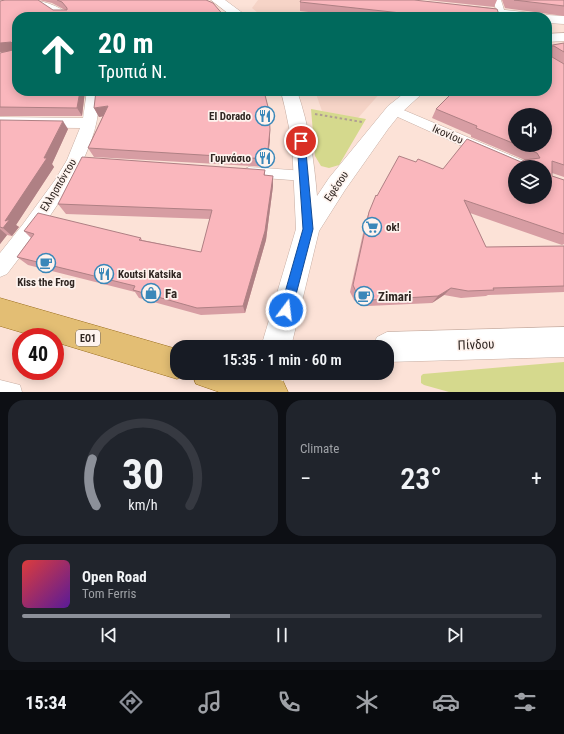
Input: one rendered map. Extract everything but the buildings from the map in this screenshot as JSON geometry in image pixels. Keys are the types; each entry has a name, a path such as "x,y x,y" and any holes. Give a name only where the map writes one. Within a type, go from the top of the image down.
{"main road":[{"name":"ΕΟ1","path":"0,312 170,362"},
{"path":"238,380 268,387"}],"street":[{"path":"27,0 46,5 57,12"},
{"path":"217,0 234,12"},
{"path":"497,0 500,12"},
{"path":"455,8 486,12"},
{"path":"552,19 564,20"},
{"path":"552,38 564,37"},
{"name":"Ελλησπόντου","path":"0,268 54,195 81,162 96,96"},
{"path":"291,96 300,130 305,176 308,229"},
{"name":"Εφέσου","path":"278,340 308,229 337,184 381,125 394,110 410,96"},
{"name":"Ικονίου","path":"394,110 508,160"},
{"path":"0,122 89,124"},
{"path":"241,172 305,176"},
{"name":"Πίνδου","path":"394,347 564,342"},
{"path":"0,389 13,392"}],"path":[{"path":"295,110 381,125"}],"shaded area":[{"path":"258,0 339,0 446,12 257,12 252,8"},
{"path":"317,96 378,96 358,118 322,111"}],"green space":[{"path":"311,109 366,119 339,165 329,168 321,166 315,156"},
{"path":"564,362 564,392 449,392 421,383 421,376 423,374"}],"place":[{"name":"El Dorado","path":"265,116"},
{"name":"Γυμνάσιο","path":"265,158"},
{"name":"ok!","path":"372,227"},
{"name":"Kiss the Frog","path":"46,263"},
{"name":"Koutsi Katsika","path":"104,274"},
{"name":"Fa","path":"151,293"},
{"name":"Zimari","path":"364,296"}],"route":[{"path":"286,310 308,229 305,176 301,141"}]}
